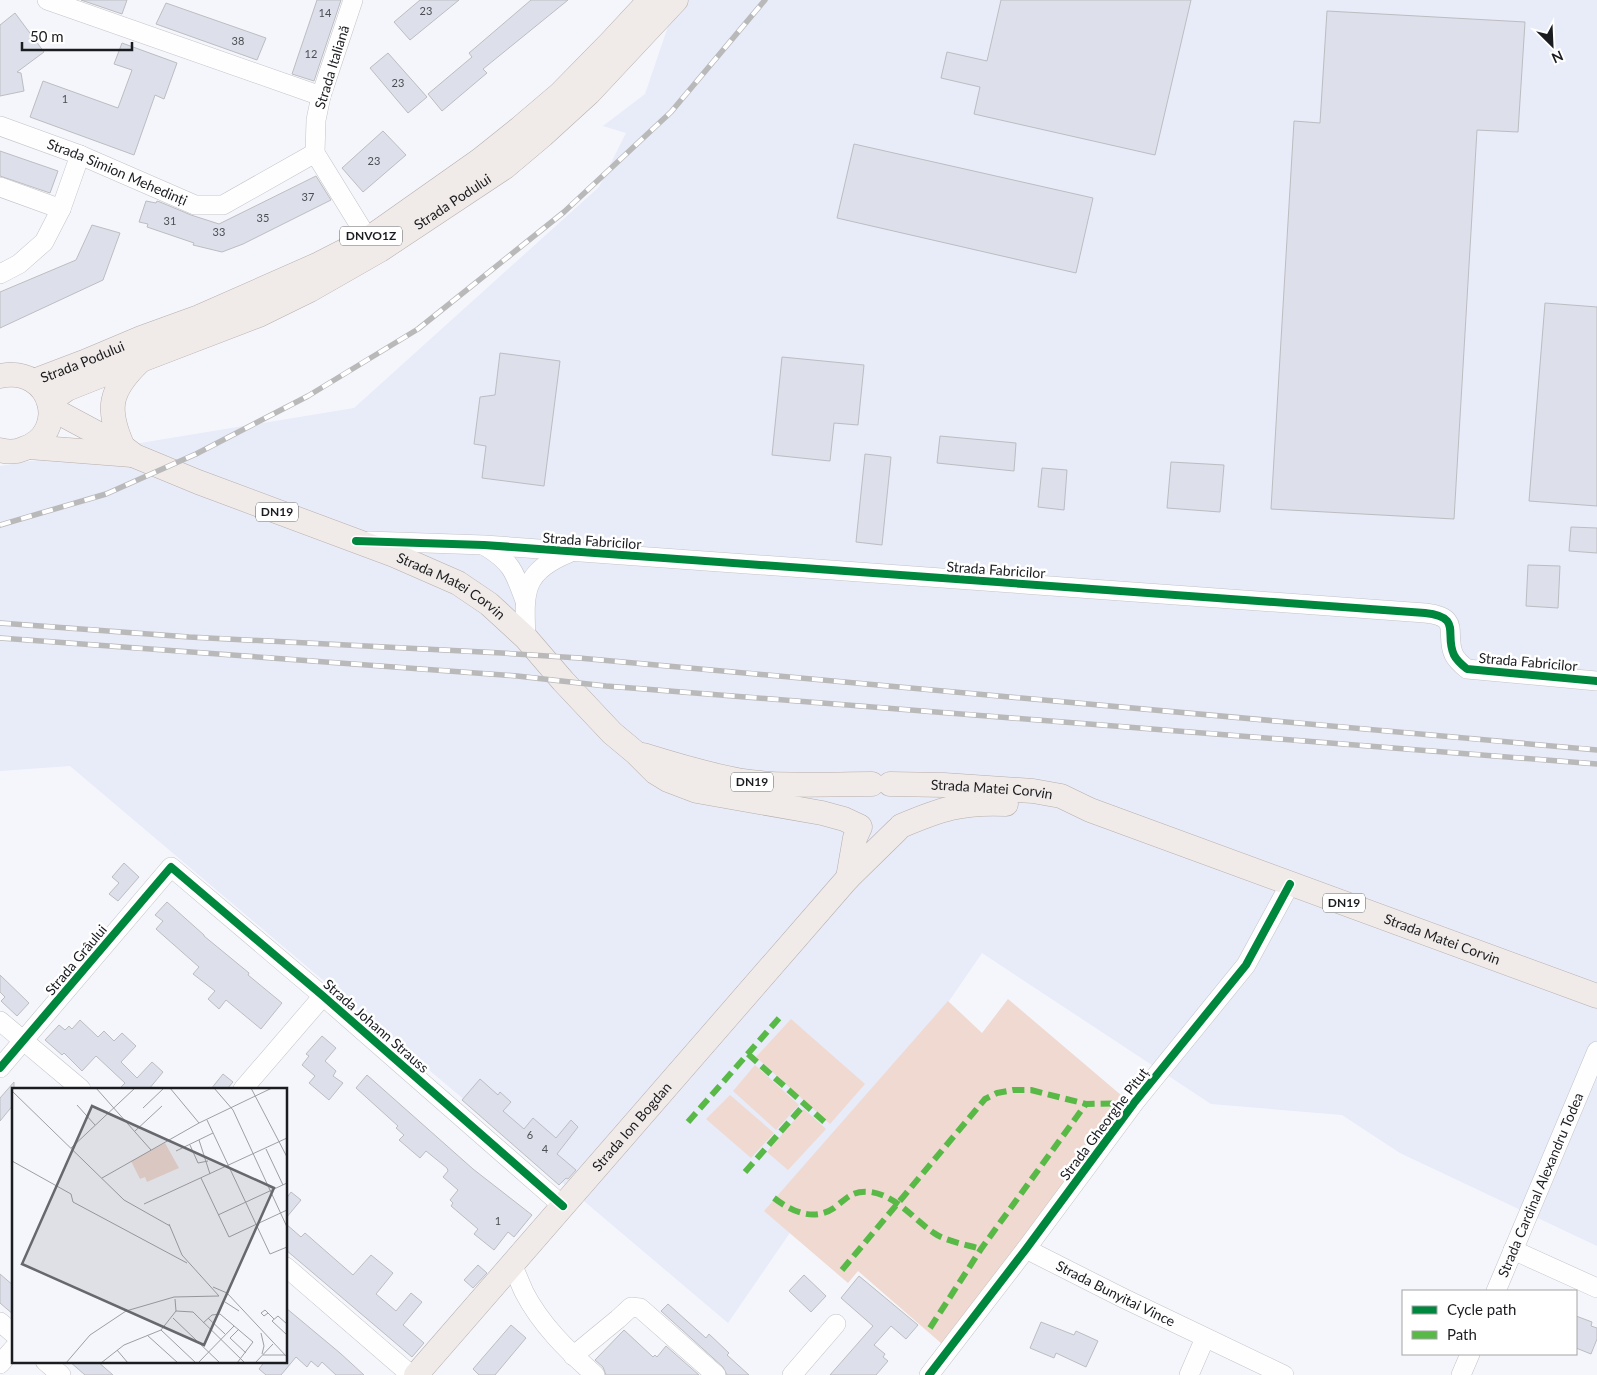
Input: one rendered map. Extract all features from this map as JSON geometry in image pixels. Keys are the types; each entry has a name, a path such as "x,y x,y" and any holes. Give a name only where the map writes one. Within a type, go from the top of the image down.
{"main road":[{"name":"Strada Podului","path":"34,381 199,317 319,264 368,239 480,160 520,128 560,94 650,0"},
{"name":"Strada Podului","path":"51,405 66,390 258,316 380,250 450,205 504,167 543,135 589,93 676,0"},
{"path":"129,451 114,425 113,403 119,384 124,376 140,361"},
{"path":"0,376 10,374 22,375 34,381"},
{"name":"DN19","path":"34,381 44,390 51,405 129,451"},
{"path":"29,447 43,436 49,425 51,405"},
{"name":"DN19","path":"0,450 17,451 29,447 129,451"},
{"name":"Strada Matei Corvin","path":"129,451 198,482 356,541 458,583 490,604 526,638 612,733 636,752 655,772 679,786 697,791 822,812 859,826"},
{"name":"Strada Matei Corvin","path":"636,752 669,763 743,781 796,785 944,785 1032,791 1061,796 1090,810 1597,996"},
{"path":"848,878 859,826 853,807 855,799 865,787 881,784 898,789 904,796 907,805 906,814 899,828"},
{"name":"Strada Matei Corvin","path":"899,828 937,811 972,804 1090,810"},
{"name":"DN19","path":"859,826 866,832 874,835 890,834 899,828"},
{"name":"Strada Ion Bogdan","path":"416,1375 848,878 899,828"}],"street":[{"path":"47,0 321,96"},
{"name":"Strada Italiană","path":"315,153 316,120 321,96 353,0"},
{"name":"Strada Simion Mehedinți","path":"0,126 80,156 195,205 223,205 315,153"},
{"path":"315,153 368,239"},
{"path":"0,274 19,264 44,242 61,209 80,156"},
{"path":"0,187 61,209"},
{"name":"Strada Fabricilor","path":"356,541 484,545 1438,614 1451,628 1454,656 1467,669 1597,681"},
{"path":"484,545 501,555 510,566 517,578 525,602"},
{"name":"Strada Fabricilor","path":"526,638 525,602 533,576 541,567 570,552"},
{"name":"Strada Johann Strauss","path":"171,867 323,996 563,1206"},
{"name":"Strada Grâului","path":"0,1068 171,867"},
{"name":"Strada Gheorghe Pituț","path":"930,1375 1134,1103 1246,965 1290,884"},
{"path":"244,1088 323,996"},
{"path":"0,1021 80,1088"},
{"name":"Strada Cardinal Alexandru Todea","path":"1496,1290 1597,1051"},
{"name":"Strada Bunyitai Vince","path":"1026,1249 1284,1375"},
{"path":"1513,1250 1597,1288"},
{"path":"512,1264 525,1293 545,1324 573,1356 595,1375"},
{"path":"288,1269 411,1375"},
{"path":"573,1356 630,1307 640,1308 716,1375"},
{"path":"0,1322 12,1332"},
{"path":"792,1375 836,1324"},
{"path":"1188,1375 1205,1338"},
{"path":"0,1364 12,1350"},
{"path":"1461,1375 1470,1355"},
{"path":"46,1362 61,1375"}],"shaded area":[{"path":"677,0 1597,0 1597,1246 1400,1153 1342,1115 1211,1104 982,953 728,1323 70,766 0,771 0,466 354,408 599,187 626,133 603,126 645,94"},
{"path":"1008,999 1128,1101 942,1344 858,1271 848,1283 764,1211 948,1001 982,1033"},
{"path":"791,1019 865,1084 830,1124 756,1057"},
{"path":"755,1065 799,1105 776,1130 733,1091"},
{"path":"730,1095 774,1133 751,1158 706,1119"},
{"path":"804,1109 826,1129 788,1170 767,1152"}],"building":[{"path":"81,0 127,0 122,14"},
{"path":"317,0 341,0 314,81 292,74"},
{"path":"420,0 459,0 410,40 394,22"},
{"path":"531,0 568,0 483,69 487,73 442,111 428,94 472,57 469,53"},
{"path":"1001,0 1191,0 1155,155 974,114 980,87 941,78 947,52 987,61"},
{"path":"166,3 266,38 257,60 156,24"},
{"path":"1327,11 1525,22 1518,132 1477,130 1454,519 1271,509 1294,121 1320,123"},
{"path":"15,13 44,52 17,72 21,73 24,91 0,96 0,25"},
{"path":"122,43 177,63 164,99 155,95 134,155 30,117 43,81 118,108 132,70 114,64"},
{"path":"388,53 427,97 408,113 370,68"},
{"path":"383,131 406,155 363,192 342,168"},
{"path":"854,144 1093,198 1076,273 837,218"},
{"path":"0,151 58,171 50,193 0,176"},
{"path":"316,176 331,200 243,244 222,252 193,245 194,243 147,227 148,224 139,222 146,201 156,203 157,201 219,224"},
{"path":"92,225 120,233 103,280 0,328 0,292 76,260"},
{"path":"1545,303 1597,307 1597,506 1529,501"},
{"path":"500,353 560,361 544,486 482,478 486,446 474,444 480,397 495,395"},
{"path":"782,357 864,365 858,425 834,423 830,461 772,455"},
{"path":"940,436 1016,443 1014,471 937,463"},
{"path":"865,454 891,457 882,545 856,542"},
{"path":"1171,462 1224,465 1220,512 1167,508"},
{"path":"1042,468 1067,470 1064,510 1038,507"},
{"path":"1571,527 1597,528 1597,553 1569,551"},
{"path":"1528,565 1560,566 1558,608 1526,606"},
{"path":"124,863 139,877 118,901 109,894 119,883 112,877"},
{"path":"167,902 282,1003 261,1029 226,1000 219,1009 208,999 215,991 193,974 199,967 156,929 163,921 155,915"},
{"path":"0,975 29,1003 17,1016 1,1001 5,997 0,992"},
{"path":"80,1020 98,1037 104,1031 114,1041 122,1033 136,1046 121,1062 137,1078 152,1062 163,1072 150,1088 120,1088 125,1083 96,1056 82,1071 64,1053 62,1055 45,1040 59,1025 65,1030 69,1026 72,1029"},
{"path":"322,1036 336,1048 325,1061 336,1071 333,1076 343,1083 329,1100 309,1083 315,1076 302,1065 309,1056 306,1054"},
{"path":"223,1074 233,1082 228,1088 212,1088"},
{"path":"367,1075 473,1169 532,1215 514,1237 508,1232 494,1250 474,1234 478,1229 451,1206 453,1203 450,1200 458,1190 443,1177 448,1171 447,1168 426,1151 420,1158 399,1140 404,1135 396,1128 398,1126 356,1088"},
{"path":"480,1079 498,1095 500,1092 511,1102 503,1111 524,1129 533,1118 556,1138 571,1120 578,1127 557,1154 576,1170 568,1179 566,1178 559,1185 462,1100"},
{"path":"14,1082 14,1088 12,1088 12,1106 0,1121 0,1098"},
{"path":"291,1192 301,1200 288,1216 288,1196"},
{"path":"288,1226 301,1237 305,1233 353,1275 371,1255 393,1273 376,1294 396,1311 411,1293 422,1302 403,1325 424,1343 412,1357 288,1252"},
{"path":"478,1265 487,1273 473,1288 464,1280"},
{"path":"0,1274 12,1284 12,1313 0,1303"},
{"path":"804,1275 826,1296 811,1312 789,1291"},
{"path":"859,1276 918,1325 906,1339 891,1326 874,1345 885,1354 883,1357 888,1361 876,1375 830,1375 873,1326 841,1298"},
{"path":"668,1304 706,1338 709,1334 729,1353 727,1355 749,1375 727,1375 723,1367 661,1311"},
{"path":"288,1310 364,1375 336,1375 322,1362 318,1367 311,1361 307,1367 296,1357 281,1375 266,1375 259,1369 264,1362 288,1362"},
{"path":"1577,1316 1592,1322 1591,1326 1597,1328 1597,1339 1591,1354 1577,1348"},
{"path":"1041,1322 1074,1335 1076,1331 1098,1341 1086,1367 1056,1353 1054,1358 1030,1348"},
{"path":"511,1325 526,1338 495,1375 479,1375 473,1369"},
{"path":"624,1330 653,1357 655,1355 657,1357 666,1346 699,1375 606,1375 603,1367 595,1360"},
{"path":"70,1362 98,1362 113,1375 85,1375"}],"railway":[{"path":"0,525 106,494 196,454 308,396 418,329 564,212 671,112 765,0"},
{"path":"0,623 189,637 579,658 1597,750"},
{"path":"0,638 517,676 606,686 1597,764"}],"marked path":[{"path":"688,1122 781,1016"},
{"path":"748,1054 828,1125"},
{"path":"842,1270 985,1099 997,1093 1013,1090 1031,1090 1086,1104 1134,1103"},
{"path":"930,1328 981,1249 1086,1104"},
{"path":"745,1172 804,1105"},
{"path":"774,1198 795,1211 818,1214 834,1208 846,1198 859,1192 880,1194 897,1203 939,1236 950,1241 981,1249"}],"cycle path":[{"path":"356,541 484,545 1425,613 1444,618 1448,623 1454,655 1467,669 1597,681"},
{"path":"0,1068 171,867 323,996 563,1206"},
{"path":"929,1375 1026,1249 1134,1103 1246,965 1290,884"}]}
